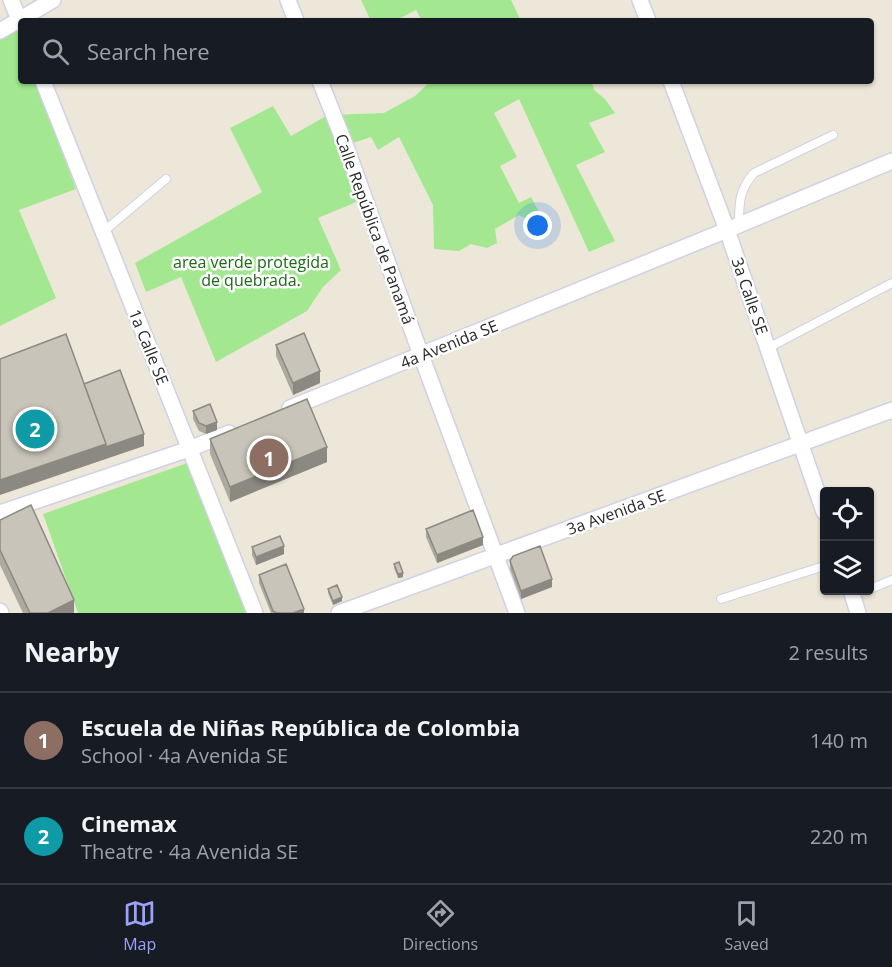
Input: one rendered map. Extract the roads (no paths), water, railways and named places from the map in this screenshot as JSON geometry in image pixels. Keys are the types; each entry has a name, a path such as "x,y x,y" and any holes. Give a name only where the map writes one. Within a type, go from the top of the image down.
{"street":[{"path":"11,0 18,18"},
{"path":"26,18 53,0"},
{"path":"288,0 296,18"},
{"path":"640,0 647,18"},
{"path":"0,31 18,23"},
{"name":"1a Calle SE","path":"44,84 255,613"},
{"name":"Calle República de Panamá","path":"321,84 517,613"},
{"name":"3a Calle SE","path":"672,84 733,228 768,348 820,497"},
{"name":"4a Avenida SE","path":"277,413 892,161"},
{"name":"3a Avenida SE","path":"339,613 892,410"},
{"path":"0,513 189,449 244,427"},
{"path":"856,595 858,613"}],"lane":[{"path":"733,228 739,199 746,182 754,173 833,135"},
{"path":"103,232 166,180"},
{"path":"768,348 892,283"},
{"path":"721,599 820,568"},
{"path":"874,587 892,580"}],"place":[{"name":"Cinemax","path":"35,429"},
{"name":"Escuela de Niñas República de Colombia","path":"269,458"}],"park label":[{"name":"area verde protegida de quebrada.","path":"251,271"}]}
